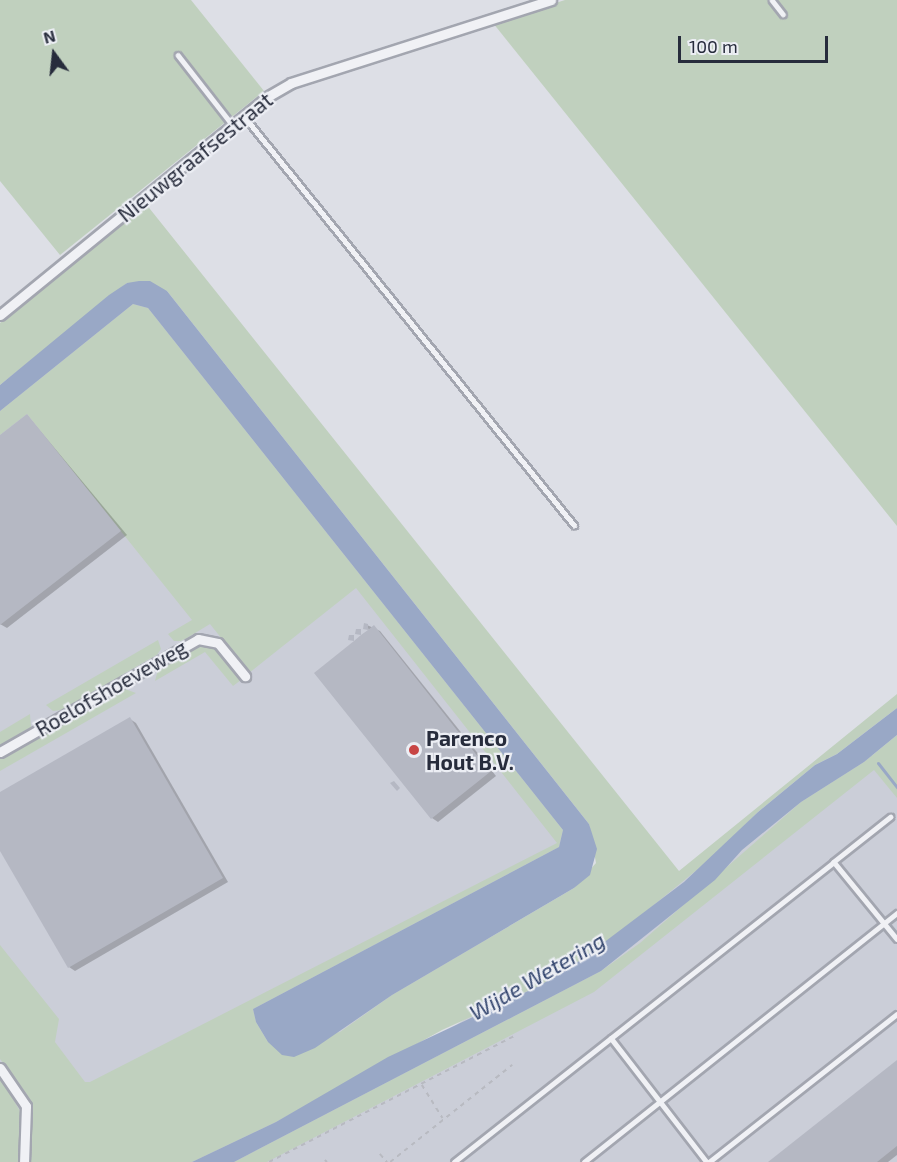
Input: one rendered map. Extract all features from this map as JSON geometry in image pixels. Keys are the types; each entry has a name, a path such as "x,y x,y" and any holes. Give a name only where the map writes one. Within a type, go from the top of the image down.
{"street":[{"name":"Nieuwgraafsestraat","path":"0,315 233,124 291,83 551,0"},
{"name":"Roelofshoeveweg","path":"0,752 198,639 218,643 245,676"},
{"path":"0,1068 26,1106 24,1162"}],"lane":[{"path":"772,0 783,14"},
{"path":"178,55 233,124"},
{"path":"244,116 574,525"},
{"path":"454,1162 891,817"},
{"path":"834,862 897,939"},
{"path":"584,1162 897,913"},
{"path":"611,1038 708,1162 897,1014"}],"path":[{"path":"269,1162 514,1036"},
{"path":"380,1154 388,1162 512,1065"},
{"path":"421,1084 444,1119"}],"shaded area":[{"path":"142,287 580,827 369,1084 865,748 897,784 897,1162 0,1162 0,400"}],"green space":[{"path":"0,0 191,0 264,91 60,255 0,181"},
{"path":"565,0 897,0 897,526 493,23"},
{"path":"146,204 679,871 897,694 897,708 837,754 815,765 758,812 709,860 606,944 539,986 442,1030 276,1122 192,1162 30,1162 32,1109 26,1093 0,1059 0,945 59,1019 55,1042 85,1082 90,1082 557,843 356,588 249,673 210,624 182,641 174,641 168,634 192,620 27,414 0,435 0,411 133,304 148,308 563,830 559,847 253,1009 256,1022 268,1042 340,1032 392,995 574,888 596,863 589,824 167,291 127,283 0,385 0,323"},
{"path":"158,640 161,649 157,655 62,710 53,711 46,705"},
{"path":"200,644 218,651 241,680 233,686 205,652 155,681 159,666"},
{"path":"122,688 136,693 0,771 0,758"},
{"path":"30,714 31,727 0,745 0,732"},
{"path":"897,735 897,798 874,770 594,992 267,1162 234,1162 601,971 640,943 801,802 864,762"},
{"path":"0,1076 21,1113 18,1162 0,1162"}],"water":[{"path":"150,281 167,291 589,824 597,849 590,875 574,888 392,995 315,1048 294,1057 282,1055 268,1042 256,1022 253,1009 559,847 563,830 148,308 133,304 0,411 0,385 109,295 127,283"},
{"path":"897,708 897,735 864,762 801,802 742,850 715,880 601,971 234,1162 192,1162 276,1122 388,1057 539,986 574,965 684,882 758,812 815,765 837,754"}],"building":[{"path":"27,414 121,531 0,625 0,435"},
{"path":"364,623 368,624 368,630 363,629"},
{"path":"374,625 490,772 431,819 314,673"},
{"path":"356,629 361,629 361,635 355,634"},
{"path":"349,635 354,635 354,641 348,640"},
{"path":"130,717 223,878 68,968 0,851 0,792"},
{"path":"394,781 400,788 397,791 390,783"},
{"path":"897,1060 897,1146 877,1162 768,1162"}],"waterway":[{"path":"878,763 897,787"}],"place":[{"name":"Parenco Hout B.V.","path":"414,750"}],"water label":[{"name":"Wijde Wetering","path":"537,976"}]}
